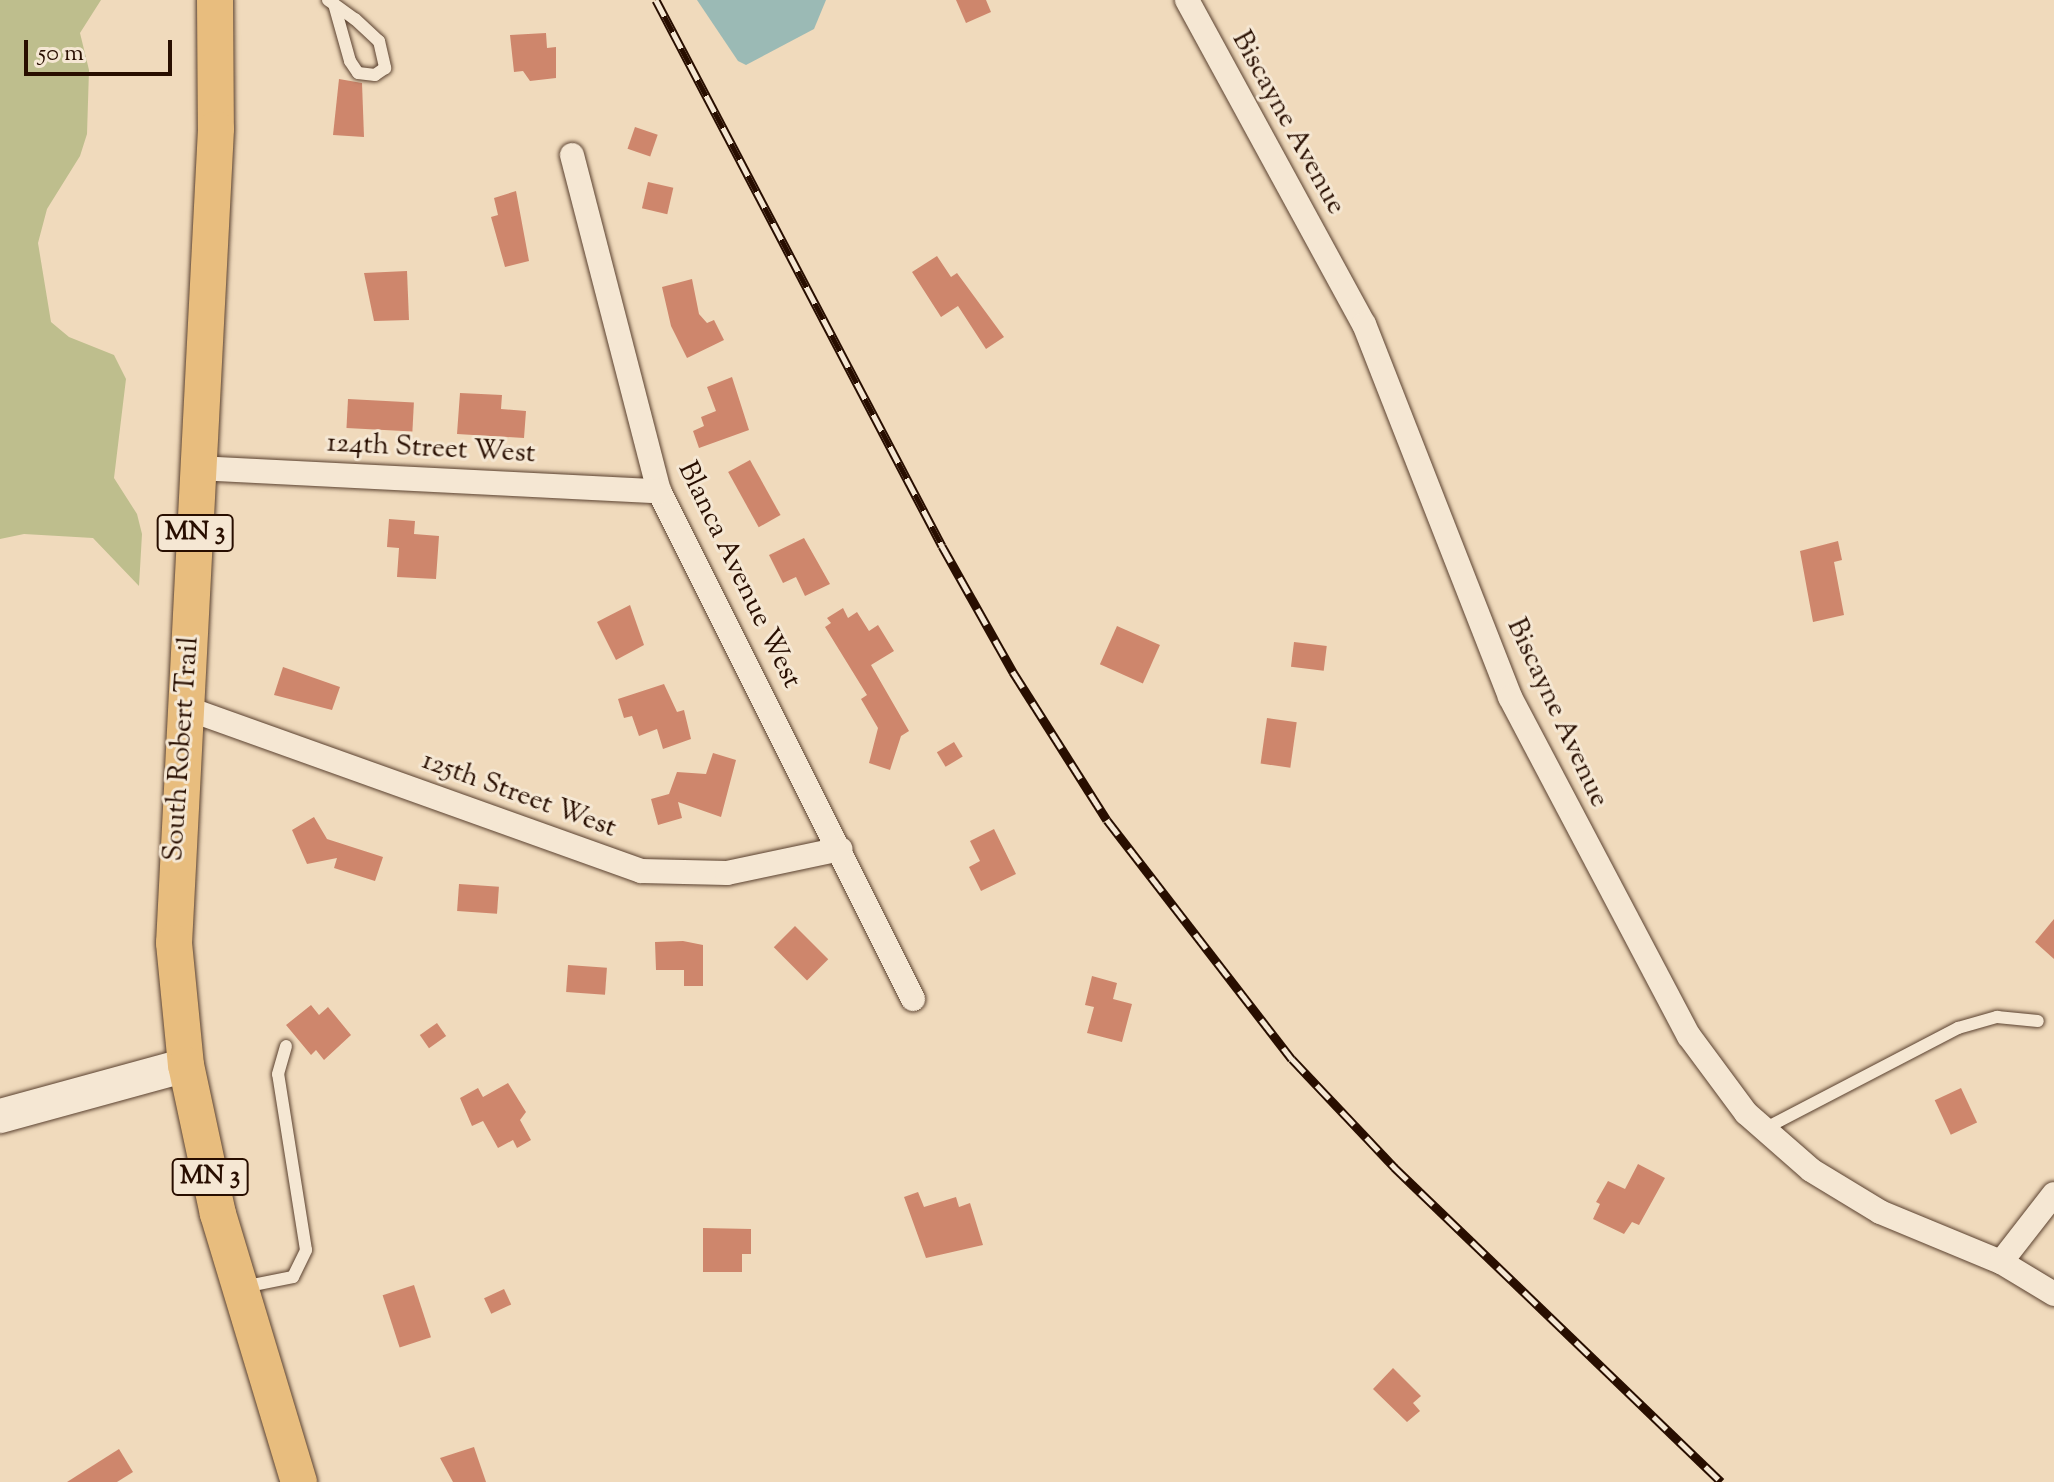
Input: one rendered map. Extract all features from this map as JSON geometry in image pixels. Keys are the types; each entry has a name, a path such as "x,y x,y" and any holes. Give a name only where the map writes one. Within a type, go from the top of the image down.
{"main road":[{"name":"South Robert Trail","path":"215,0 216,129 174,928 186,1065 218,1214 299,1482"},
{"path":"0,1116 186,1065"}],"street":[{"name":"Biscayne Avenue","path":"1187,0 1364,324 1510,697 1689,1036 1764,1129 1811,1170 1880,1212 2001,1262 2054,1294"},
{"name":"Blanca Avenue West","path":"572,155 659,491 841,849 913,999"},
{"name":"124th Street West","path":"199,468 659,491"},
{"name":"125th Street West","path":"186,708 641,871 727,873 841,849"},
{"path":"2001,1262 2054,1194"}],"lane":[{"path":"331,2 379,41 385,68 375,75 358,73 350,61 331,2"},
{"path":"1764,1129 1969,1023 1997,1017 2038,1021"},
{"path":"240,1288 293,1277 306,1250 278,1074 286,1046"}],"green space":[{"path":"0,0 101,0 80,33 89,70 87,134 80,156 47,209 38,243 51,322 69,337 114,355 126,379 114,478 137,514 142,534 139,586 93,538 24,534 0,539"}],"water":[{"path":"697,0 826,0 814,29 746,65 738,61"}],"building":[{"path":"956,0 986,0 991,12 966,23"},
{"path":"546,33 547,48 556,47 556,78 530,81 523,71 514,72 510,35"},
{"path":"339,79 362,83 364,137 333,135"},
{"path":"635,127 658,135 650,157 628,149"},
{"path":"648,182 673,188 667,214 642,208"},
{"path":"516,191 529,261 505,267 491,217 498,215 494,198"},
{"path":"937,256 951,277 957,273 1004,337 986,349 958,306 941,317 912,272"},
{"path":"407,271 409,320 374,321 364,273"},
{"path":"692,279 699,314 707,323 714,320 724,340 687,358 671,326 662,287"},
{"path":"732,377 749,430 699,448 693,431 704,426 701,417 716,411 707,387"},
{"path":"460,393 502,395 501,409 526,411 524,438 457,434"},
{"path":"348,399 414,402 412,431 346,428"},
{"path":"750,460 781,515 759,527 728,472"},
{"path":"389,519 415,521 414,534 439,536 436,579 397,577 399,548 387,547"},
{"path":"804,538 830,584 805,596 796,577 783,583 769,555"},
{"path":"1838,541 1842,560 1834,562 1844,615 1813,622 1800,551"},
{"path":"630,605 644,645 616,660 597,622"},
{"path":"843,608 848,618 857,612 869,631 878,625 894,651 871,665 909,731 901,736 890,770 869,763 878,728 861,699 867,695 825,627 831,623 827,618"},
{"path":"1117,626 1160,645 1143,683 1100,664"},
{"path":"1294,642 1327,646 1324,671 1291,667"},
{"path":"283,667 340,687 332,710 274,695"},
{"path":"664,684 677,712 684,710 691,739 663,749 657,729 639,736 632,716 624,718 618,699"},
{"path":"1267,718 1297,722 1290,768 1261,764"},
{"path":"954,742 963,757 946,767 937,752"},
{"path":"713,753 736,760 721,817 678,802 682,818 658,825 651,799 669,794 677,772 706,774"},
{"path":"314,817 327,839 383,857 375,881 334,868 337,858 307,864 292,830"},
{"path":"994,829 1016,874 981,891 969,867 980,861 970,841"},
{"path":"459,884 499,887 497,914 457,911"},
{"path":"2054,919 2054,959 2035,942"},
{"path":"795,926 828,959 807,980 774,947"},
{"path":"683,941 703,945 703,986 684,986 684,970 656,970 655,942"},
{"path":"568,965 607,968 605,995 566,992"},
{"path":"1092,976 1117,983 1113,999 1132,1004 1122,1042 1087,1033 1094,1007 1085,1005"},
{"path":"311,1005 319,1015 328,1007 351,1035 324,1060 316,1050 311,1055 286,1025"},
{"path":"437,1023 446,1036 429,1048 420,1035"},
{"path":"508,1083 526,1112 520,1120 531,1140 517,1148 513,1140 498,1148 483,1121 472,1126 460,1098 478,1088 483,1097"},
{"path":"1961,1088 1977,1122 1951,1135 1935,1100"},
{"path":"1638,1164 1665,1178 1639,1225 1632,1222 1624,1234 1593,1219 1600,1204 1596,1202 1608,1181 1625,1189"},
{"path":"918,1192 924,1207 956,1197 959,1207 970,1203 983,1245 926,1258 904,1197"},
{"path":"703,1228 751,1229 751,1254 742,1254 742,1272 703,1272"},
{"path":"414,1285 431,1337 400,1348 383,1295"},
{"path":"504,1289 511,1304 491,1314 484,1298"},
{"path":"1393,1368 1421,1396 1413,1403 1420,1411 1407,1422 1373,1389"},
{"path":"474,1447 486,1482 453,1482 440,1458"},
{"path":"119,1449 133,1472 117,1482 67,1482"}],"railway":[{"path":"656,0 942,546 1013,672 1107,820 1292,1059 1394,1167 1721,1482"}]}
